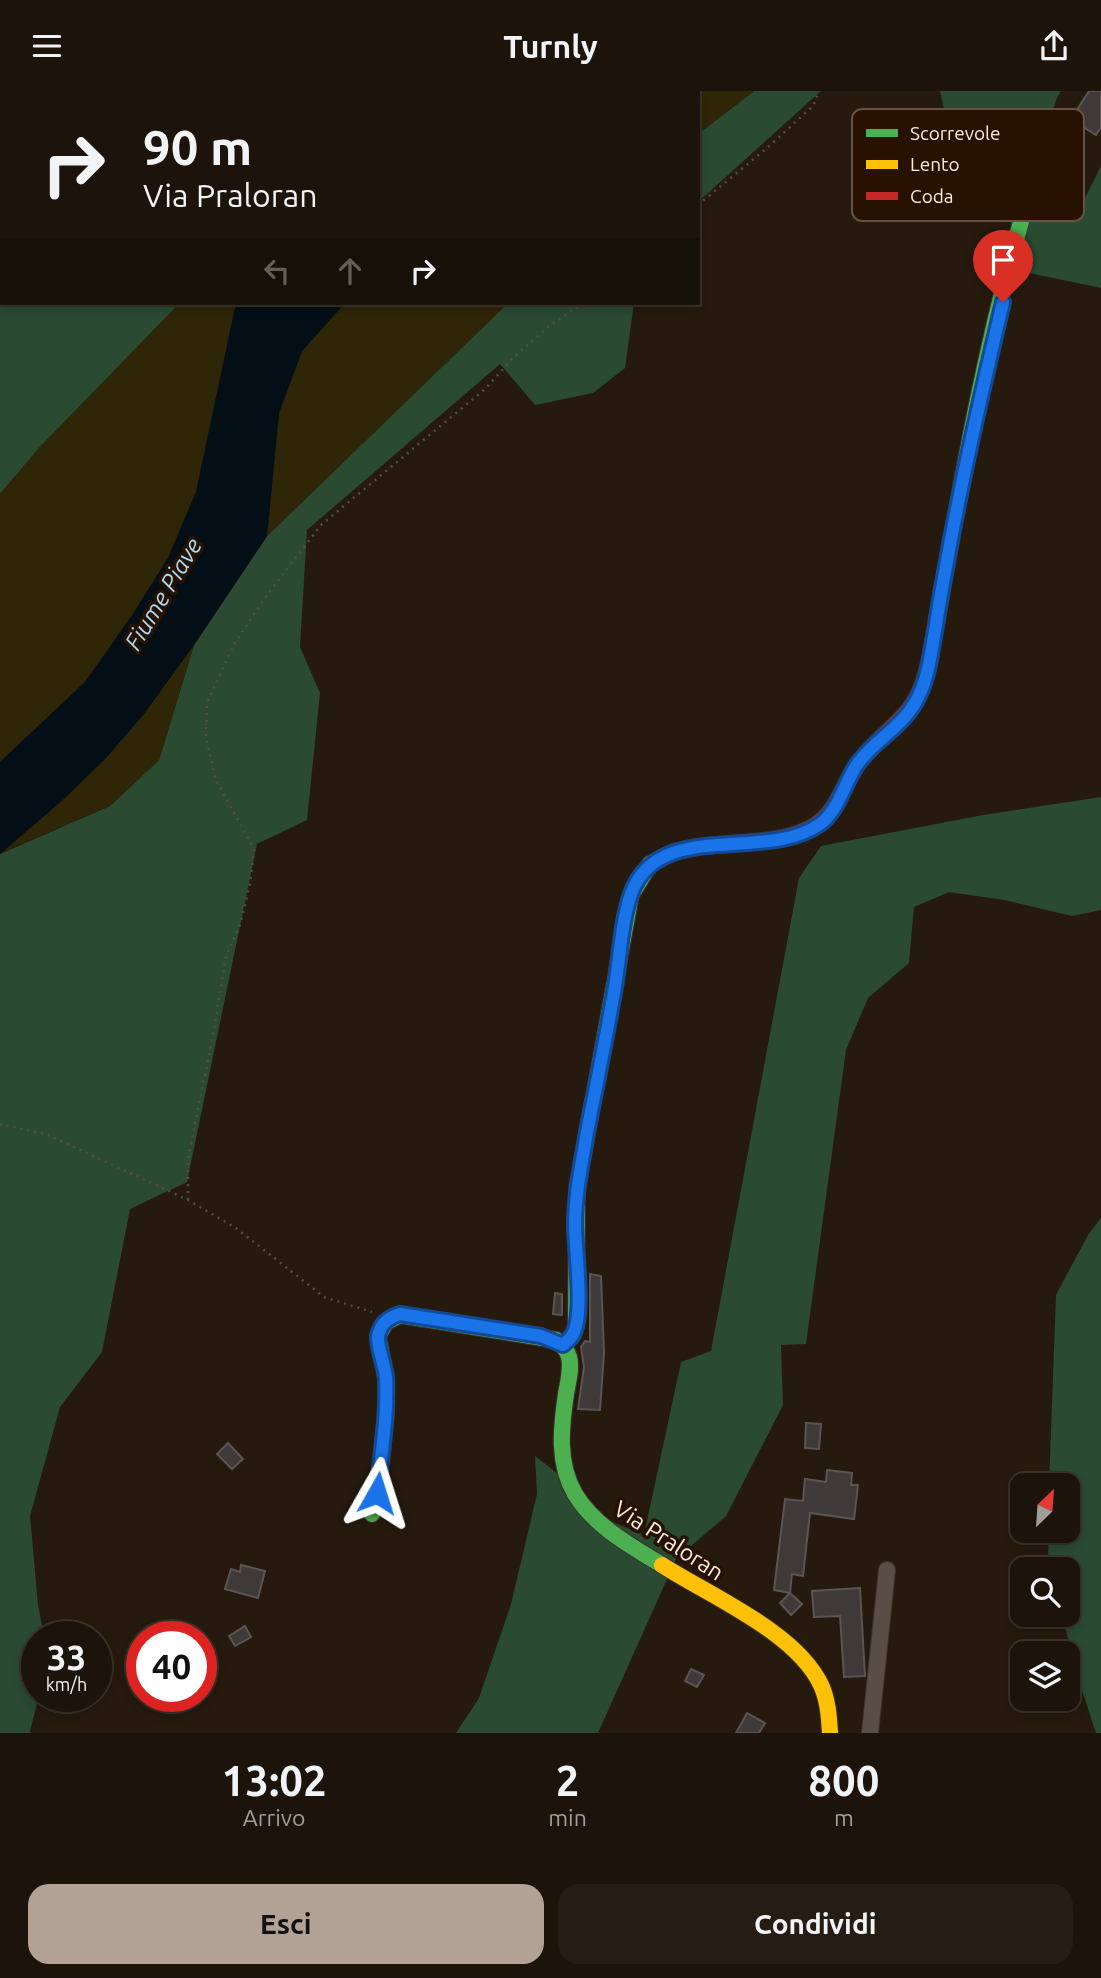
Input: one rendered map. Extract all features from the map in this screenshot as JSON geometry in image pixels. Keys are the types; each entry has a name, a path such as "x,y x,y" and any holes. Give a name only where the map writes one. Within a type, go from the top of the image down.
{"street":[{"path":"372,1514 385,1417 386,1379 377,1339 388,1318 400,1314 541,1336 563,1345 573,1335 578,1311 575,1224 577,1188 631,895 638,878 651,863 664,855 768,840 792,835 820,824 833,810 858,764 905,718 916,702 930,659 952,534 1023,221"},
{"name":"Via Praloran","path":"563,1345 569,1353 570,1365 562,1447 565,1471 575,1496 604,1528 669,1570 772,1630 790,1644 810,1666 823,1689 831,1709 830,1733"},
{"path":"870,1733 887,1570"}],"path":[{"path":"700,203 813,106 819,91"},
{"path":"188,1200 188,1158 226,956 240,925 250,884 254,849 216,780 206,738 207,703 233,646 264,599 321,525 485,389 514,357 541,334 581,305"},
{"path":"0,1124 46,1134 188,1200 236,1228 324,1297 388,1318"}],"green space":[{"path":"754,91 821,91 700,200 700,132"},
{"path":"940,91 1061,91 1053,109 944,109"},
{"path":"1101,166 1101,288 1010,269 1020,221 1084,221 1084,200"},
{"path":"0,305 178,305 40,447 0,494"},
{"path":"506,305 634,305 625,368 593,393 535,405 500,364 307,530 300,647 320,693 307,820 257,844 187,1182 130,1209 102,1352 60,1407 30,1516 41,1621 21,1621 21,1712 35,1712 31,1733 0,1733 0,854 110,806 159,760 194,645 267,536"},
{"path":"1101,797 1101,910 1072,916 1004,900 949,892 914,907 909,963 868,998 846,1050 806,1344 781,1345 783,1405 726,1516 676,1559 598,1733 456,1733 479,1698 511,1604 537,1494 535,1456 562,1477 603,1518 644,1535 681,1362 711,1351 799,878 821,846 983,815"},
{"path":"1101,1218 1101,1733 1096,1733 1080,1684 1080,1641 1069,1641 1065,1627 1080,1627 1080,1557 1048,1557 1049,1543 1080,1543 1080,1473 1049,1473 1056,1295 1088,1235"}],"sand":[{"path":"700,91 754,91 700,132"},
{"path":"178,305 236,305 196,492 168,558 85,682 0,762 0,494 40,447"},
{"path":"343,305 506,305 267,536 279,413 302,351"},
{"path":"194,645 159,760 110,806 4,851 70,793 107,756"}],"water":[{"name":"Fiume Piave","path":"236,305 343,305 302,351 279,413 267,536 144,714 106,758 66,797 0,854 0,762 85,682 168,558 196,492"}],"building":[{"path":"1089,91 1101,91 1101,127 1096,135 1084,127 1084,109 1077,109"},
{"path":"590,1274 601,1276 604,1353 600,1410 578,1409 584,1367 581,1347 585,1341 590,1342"},
{"path":"555,1293 562,1294 562,1315 553,1314"},
{"path":"806,1423 821,1424 819,1449 805,1448"},
{"path":"228,1443 243,1459 232,1469 217,1454"},
{"path":"827,1470 852,1473 851,1485 858,1485 854,1519 810,1513 803,1576 792,1574 790,1593 774,1590 785,1499 803,1501 805,1479 826,1482"},
{"path":"241,1565 265,1571 258,1598 225,1589 231,1569 240,1572"},
{"path":"860,1588 865,1676 844,1677 840,1616 814,1617 812,1591"},
{"path":"790,1593 802,1604 791,1615 780,1603"},
{"path":"245,1626 251,1637 235,1646 229,1636"},
{"path":"691,1669 704,1675 697,1687 685,1681"},
{"path":"747,1713 765,1723 759,1733 736,1733"}],"traffic: fast":[{"path":"930,658 985,368 1021,221"},
{"path":"563,1345 573,1335 576,1326 577,1188 631,895 650,864 674,852"},
{"path":"372,1514 381,1464 386,1412 386,1378 378,1336 386,1322 400,1315 556,1340 566,1349 570,1361 562,1432 563,1458 569,1482 583,1505 603,1526 662,1565"}],"traffic: slow":[{"path":"662,1565 750,1617 792,1648 809,1666 821,1685 827,1703 830,1733"}],"traffic: jam":[{"path":"674,852 785,837 800,833 823,820 860,761 912,706 919,694 930,658"}],"route":[{"path":"377,1493 386,1379 377,1339 388,1318 400,1314 541,1336 563,1345 573,1335 578,1311 575,1224 577,1188 626,919 638,878 651,863 664,855 757,842 792,835 820,824 833,810 858,764 905,718 916,702 930,659 952,534 1003,302"}]}
